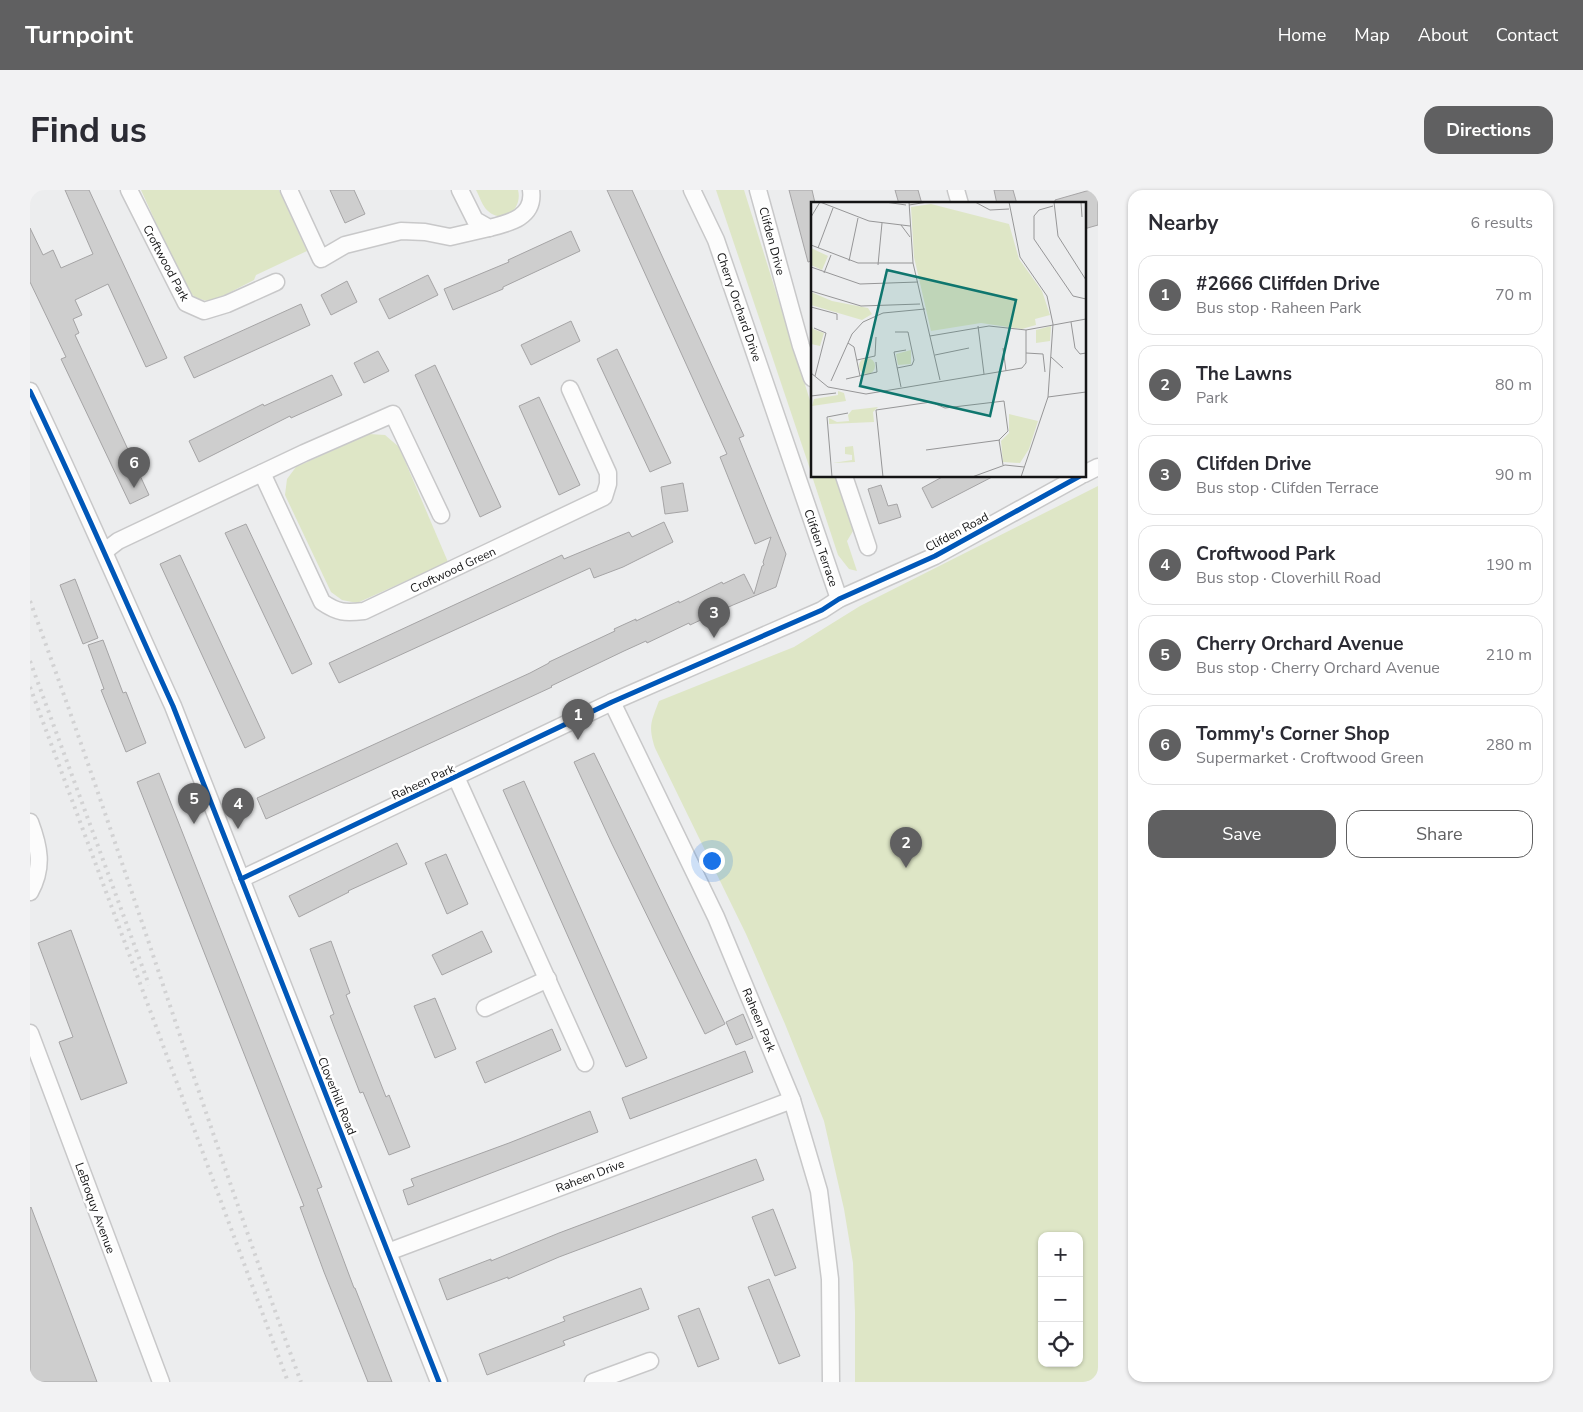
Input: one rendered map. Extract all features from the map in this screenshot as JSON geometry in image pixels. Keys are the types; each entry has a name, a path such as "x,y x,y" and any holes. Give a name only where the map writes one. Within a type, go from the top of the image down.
{"street":[{"name":"Croftwood Park","path":"129,190 186,303 204,311 227,304 276,282"},
{"path":"289,190 321,259 344,245 401,231 425,232 450,237 515,220 529,209 532,200 530,190"},
{"path":"460,190 475,220 489,228"},
{"name":"Cherry Orchard Drive","path":"692,190 716,240 780,427"},
{"name":"Clifden Drive","path":"758,190 801,346 811,375"},
{"name":"Croftwood Green","path":"262,473 322,602 335,611 364,611 604,497 608,484 608,473 570,389"},
{"name":"Cloverhill Road","path":"30,391 104,550 173,706 439,1382"},
{"path":"104,550 118,540 393,414 441,514"},
{"name":"Clifden Terrace","path":"612,702 780,630 822,610 839,599 780,427"},
{"path":"1086,473 1098,467"},
{"path":"845,478 868,547"},
{"name":"Clifden Road","path":"839,599 935,556 1052,483 1072,478"},
{"name":"Raheen Park","path":"241,879 612,702 716,917 792,1100 819,1191 830,1278 830,1382"},
{"name":"Raheen Park","path":"456,778 585,1063"},
{"path":"30,822 40,857 38,870 30,892"},
{"path":"484,1008 548,980"},
{"name":"LeBroquy Avenue","path":"30,1033 161,1382"},
{"name":"Raheen Drive","path":"388,1252 792,1100"},
{"path":"593,1382 650,1361"}],"green space":[{"path":"141,190 279,190 307,251 256,275 254,280 211,302 196,298 186,289"},
{"path":"476,190 518,190 518,203 515,209 505,216 494,215 484,207"},
{"path":"716,190 744,190 811,404 811,472"},
{"path":"369,434 385,435 399,447 448,562 357,603 342,600 331,592 285,495 287,479 296,467"},
{"path":"813,478 836,478 853,531 847,541 857,571 849,569 838,555"},
{"path":"1098,486 1098,1382 855,1382 853,1263 844,1209 824,1121 746,934 655,748 651,729 659,701 794,647 860,606"}],"building":[{"path":"65,190 89,190 167,358 146,367 108,284 75,300 82,315 73,319 79,333 75,335 149,495 130,504 61,359 66,357 30,282 30,228 43,255 53,250 61,268 93,254"},
{"path":"330,190 354,190 365,214 345,223"},
{"path":"607,190 632,190 744,436 739,438 786,554 776,587 690,625 689,623 647,643 646,641 624,651 552,687 266,819 257,798 530,673 615,631 614,629 744,574 754,594 771,537 755,544 720,457 727,454"},
{"path":"789,190 812,190 815,202 811,202 811,261 808,262"},
{"path":"895,190 918,190 921,202 898,202"},
{"path":"994,190 1013,190 1016,202 997,202"},
{"path":"1090,190 1098,190 1098,225 1086,228 1086,202 1055,202 1055,200"},
{"path":"571,231 580,251 503,287 503,289 453,310 444,289 509,262 508,260"},
{"path":"428,275 438,295 389,319 379,299"},
{"path":"347,281 357,302 331,315 321,295"},
{"path":"301,304 310,325 194,378 184,357"},
{"path":"571,321 580,341 531,365 521,345"},
{"path":"617,349 671,463 650,472 597,359"},
{"path":"378,351 389,371 364,383 354,363"},
{"path":"435,365 501,507 480,517 415,375"},
{"path":"332,375 342,395 291,418 290,416 199,462 189,441 263,404 264,406"},
{"path":"539,397 580,485 559,495 519,406"},
{"path":"940,478 990,478 932,508 922,488"},
{"path":"683,483 688,511 665,514 661,487"},
{"path":"881,485 888,506 897,504 901,517 879,524 868,489"},
{"path":"664,522 673,542 623,567 594,578 590,568 339,683 329,663 562,555 564,559 629,532 632,537"},
{"path":"246,524 312,664 292,674 225,533"},
{"path":"180,555 265,738 245,748 160,564"},
{"path":"75,579 98,638 83,644 60,585"},
{"path":"103,640 123,693 126,692 146,743 126,752 101,690 104,689 88,645"},
{"path":"594,753 725,1024 705,1034 574,762"},
{"path":"159,773 322,1187 317,1189 392,1382 368,1382 324,1272 300,1207 304,1206 137,782"},
{"path":"524,781 647,1058 626,1067 503,790"},
{"path":"397,843 407,864 348,891 299,917 289,896"},
{"path":"446,854 468,904 447,914 425,863"},
{"path":"71,930 127,1083 81,1100 59,1042 73,1037 38,943"},
{"path":"482,931 492,952 442,975 432,955"},
{"path":"331,941 350,993 346,995 386,1097 389,1095 410,1147 389,1155 363,1092 360,1093 330,1016 334,1014 310,949"},
{"path":"435,998 456,1049 435,1058 414,1006"},
{"path":"743,1014 753,1038 736,1045 726,1022"},
{"path":"552,1029 561,1050 485,1083 476,1062"},
{"path":"745,1051 753,1072 630,1119 622,1098"},
{"path":"590,1111 598,1132 408,1205 403,1190 414,1186 411,1179"},
{"path":"756,1159 764,1180 559,1257 508,1279 508,1277 447,1300 439,1279 491,1259 491,1261 559,1233"},
{"path":"31,1207 97,1382 30,1382"},
{"path":"773,1209 796,1268 775,1276 752,1217"},
{"path":"769,1279 800,1356 779,1364 748,1287"},
{"path":"641,1288 649,1309 563,1341 565,1345 487,1375 479,1354 565,1321 563,1317"},
{"path":"699,1308 719,1359 698,1367 678,1316"}],"railway":[{"path":"30,601 99,795 232,1187 301,1382"},
{"path":"30,661 149,985"},
{"path":"30,687 288,1382"}],"cycle path":[{"path":"30,391 173,706 439,1382"},
{"path":"241,879 612,702 822,610 839,599 935,556 1076,478"}],"place":[{"name":"Tommy's Corner Shop","path":"134,488"},
{"name":"Clifden Drive","path":"714,638"},
{"name":"#2666 Cliffden Drive","path":"578,740"},
{"name":"Cherry Orchard Avenue","path":"194,824"},
{"name":"Croftwood Park","path":"238,829"},
{"name":"The Lawns","path":"906,868"}]}
